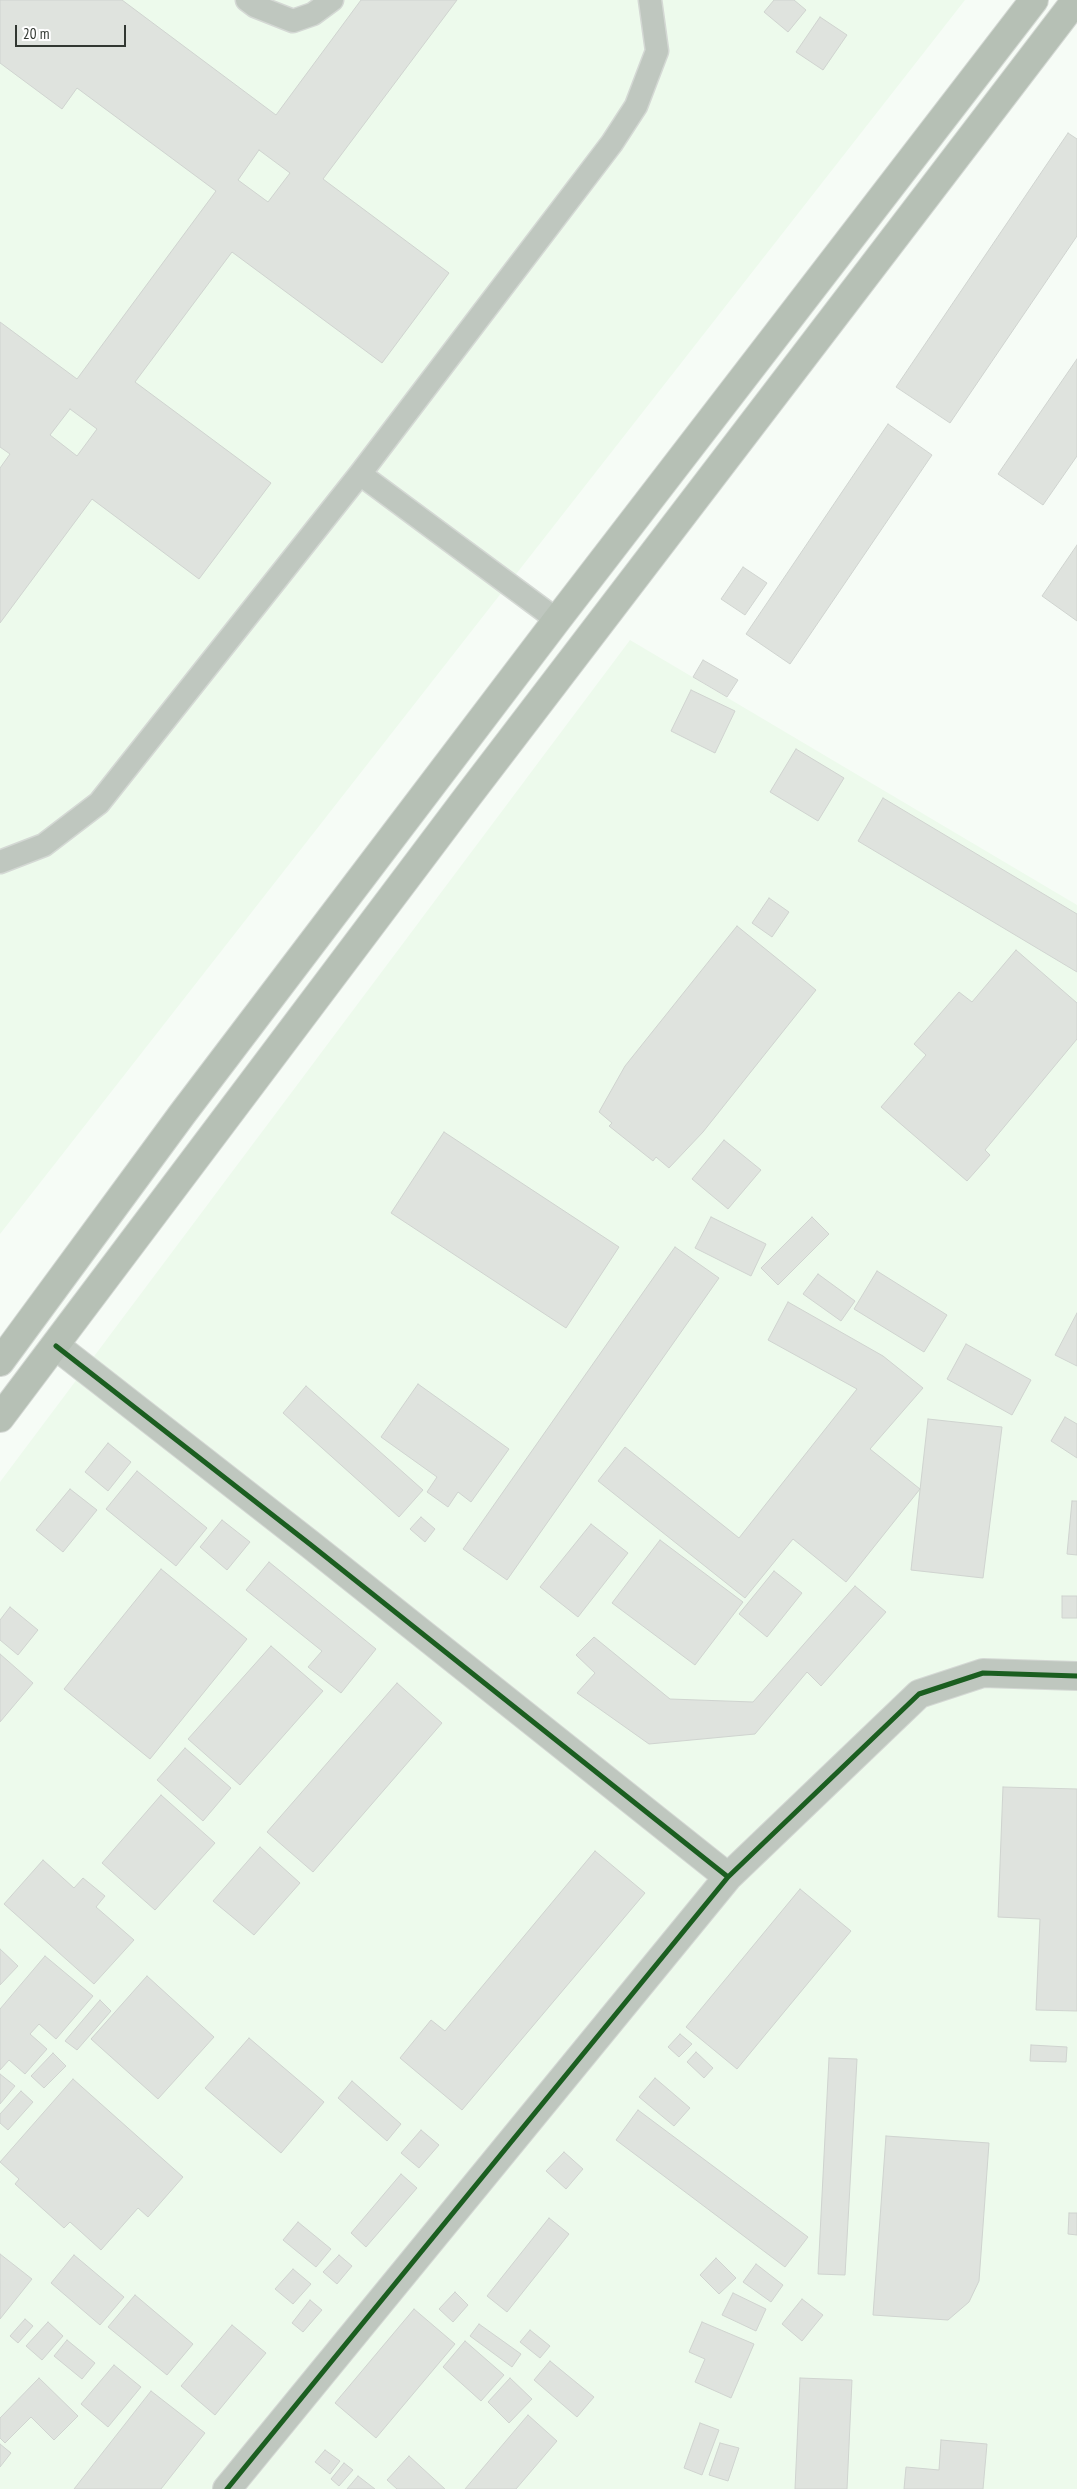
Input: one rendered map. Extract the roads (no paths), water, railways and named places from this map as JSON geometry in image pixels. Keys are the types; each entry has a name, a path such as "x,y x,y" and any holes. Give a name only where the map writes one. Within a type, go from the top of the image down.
{"main road":[{"path":"0,1362 188,1105 557,620 1034,0"},
{"path":"0,1418 462,804 1076,0"}],"street":[{"path":"56,1346 311,1545 728,1877"},
{"path":"227,2489 728,1877 919,1694 983,1673 1077,1676"}],"lane":[{"path":"247,0 255,6 294,21 313,14 332,0"},
{"path":"0,862 44,845 99,804 360,474 612,143 636,106 657,51 650,0"},
{"path":"360,474 557,620"}]}
